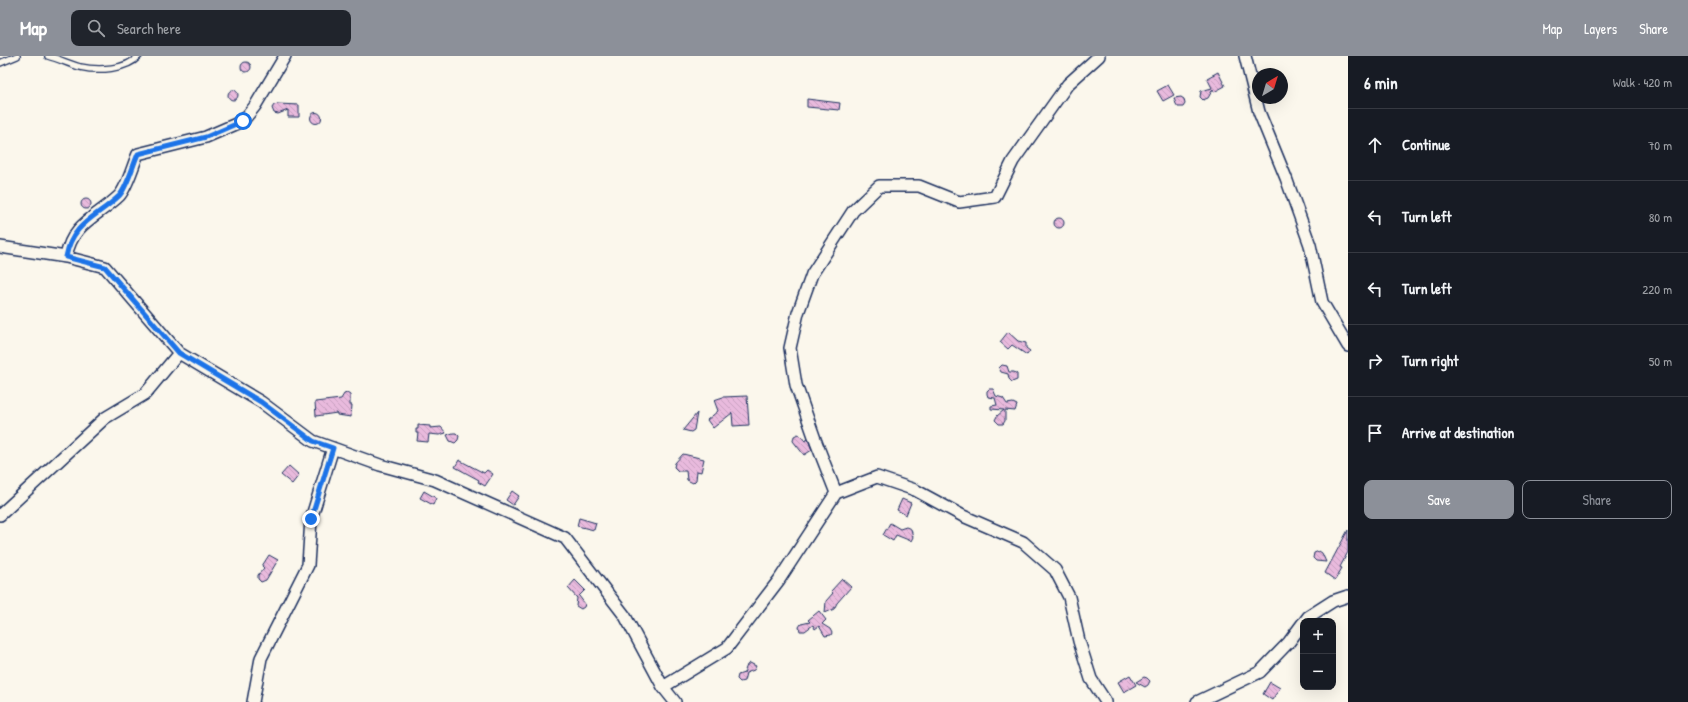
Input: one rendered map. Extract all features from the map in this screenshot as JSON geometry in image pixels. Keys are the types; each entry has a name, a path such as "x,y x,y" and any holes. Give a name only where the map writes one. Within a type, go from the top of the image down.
{"street":[{"path":"66,257 68,243 82,225 120,195 138,154 206,137 243,121 285,56"},
{"path":"836,493 796,385 790,348 798,313 812,274 853,211 879,186 919,186 958,202 995,197 1014,161 1068,84 1099,56"},
{"path":"1245,56 1259,112 1286,178 1310,245 1322,302 1348,346"},
{"path":"0,247 66,257 105,267 179,353 261,402 313,441 380,465 435,480 565,538 625,616 663,686 675,702"},
{"path":"0,515 105,418 145,394 179,353"},
{"path":"252,702 261,658 308,565 311,519 333,448"},
{"path":"663,686 727,648 779,580 836,493 877,477 915,490 963,516 1023,542 1055,570 1069,597 1079,641 1091,679 1106,702"},
{"path":"1307,618 1333,601 1348,596"},
{"path":"1197,702 1260,672 1289,642 1300,627"}],"lane":[{"path":"0,62 17,56"},
{"path":"48,56 81,67 115,68 133,62 139,56"}],"building":[{"path":"244,62 248,62 250,63 250,71 244,72 241,69 241,65"},
{"path":"1218,72 1225,86 1214,92 1213,89 1208,98 1203,100 1200,97 1201,91 1212,88 1207,78"},
{"path":"1168,85 1174,95 1163,101 1157,91"},
{"path":"231,90 235,90 237,91 237,99 231,100 228,97 228,93"},
{"path":"1181,97 1184,99 1185,104 1183,107 1178,107 1174,98"},
{"path":"807,99 840,103 839,110 807,107"},
{"path":"274,105 299,105 299,117 288,117 288,110 278,114 274,113 272,108"},
{"path":"314,113 318,113 320,114 320,122 314,123 311,120 311,116"},
{"path":"84,199 88,199 90,200 90,208 84,209 81,206 81,202"},
{"path":"1057,218 1061,218 1063,219 1063,227 1057,228 1054,225 1054,221"},
{"path":"1008,332 1018,341 1026,343 1026,348 1030,351 1027,355 1012,345 1008,349 1000,342"},
{"path":"1002,365 1007,366 1009,372 1014,372 1017,374 1017,380 1012,382 1009,379 1008,374 1001,372 999,368"},
{"path":"989,389 993,389 996,396 1003,398 1007,404 1013,403 1017,405 1015,411 1005,410 1005,421 1003,424 999,424 995,420 1004,410 991,409 991,406 997,405 995,398 988,397 987,391"},
{"path":"347,393 350,395 350,405 352,405 351,417 337,415 337,413 316,416 315,402 341,399 344,394"},
{"path":"747,396 749,425 733,426 732,413 713,428 707,420 718,411 714,400 723,397"},
{"path":"697,413 694,430 691,432 683,430"},
{"path":"418,425 430,426 430,428 441,427 446,433 439,435 429,434 428,442 417,441 418,433 416,433 416,429 418,429"},
{"path":"456,433 459,436 455,443 450,441 447,435"},
{"path":"798,434 805,441 808,439 812,450 804,455 793,441 794,436"},
{"path":"683,454 704,459 701,472 697,471 696,480 693,483 687,480 686,471 678,471 674,467 675,463"},
{"path":"459,460 484,473 487,470 493,474 485,486 478,482 479,480 455,467"},
{"path":"289,466 299,475 292,484 281,475"},
{"path":"424,491 436,498 433,505 420,498"},
{"path":"512,491 519,496 513,505 506,500"},
{"path":"902,499 911,503 906,515 897,510"},
{"path":"579,518 596,523 594,530 577,526"},
{"path":"890,523 900,529 906,527 911,529 913,537 911,541 896,535 893,541 883,535"},
{"path":"1348,530 1348,552 1340,567 1342,568 1335,580 1325,573"},
{"path":"1319,551 1322,553 1326,562 1316,561 1313,558 1314,553"},
{"path":"269,555 278,560 266,580 261,582 258,579 258,575 264,568 262,566"},
{"path":"842,579 851,587 837,603 834,609 825,613 826,601 833,593 831,591"},
{"path":"575,580 585,590 579,596 585,604 581,609 576,606 577,598 568,588"},
{"path":"819,611 826,620 822,624 830,629 832,633 831,635 825,636 819,626 815,629 813,625 805,631 800,631 799,627 801,624 810,622 808,620"},
{"path":"750,663 756,666 754,670 746,673 744,681 740,682 737,679 738,675 744,673 747,665"},
{"path":"1130,675 1136,685 1124,692 1118,682"},
{"path":"1144,677 1150,681 1145,687 1136,682"},
{"path":"1270,682 1280,688 1272,700 1263,694"}],"route":[{"path":"243,121 206,137 165,146 138,154 120,195 82,225 68,243 66,257 105,267 179,353 261,402 313,441 333,448 322,479 311,519"}]}
